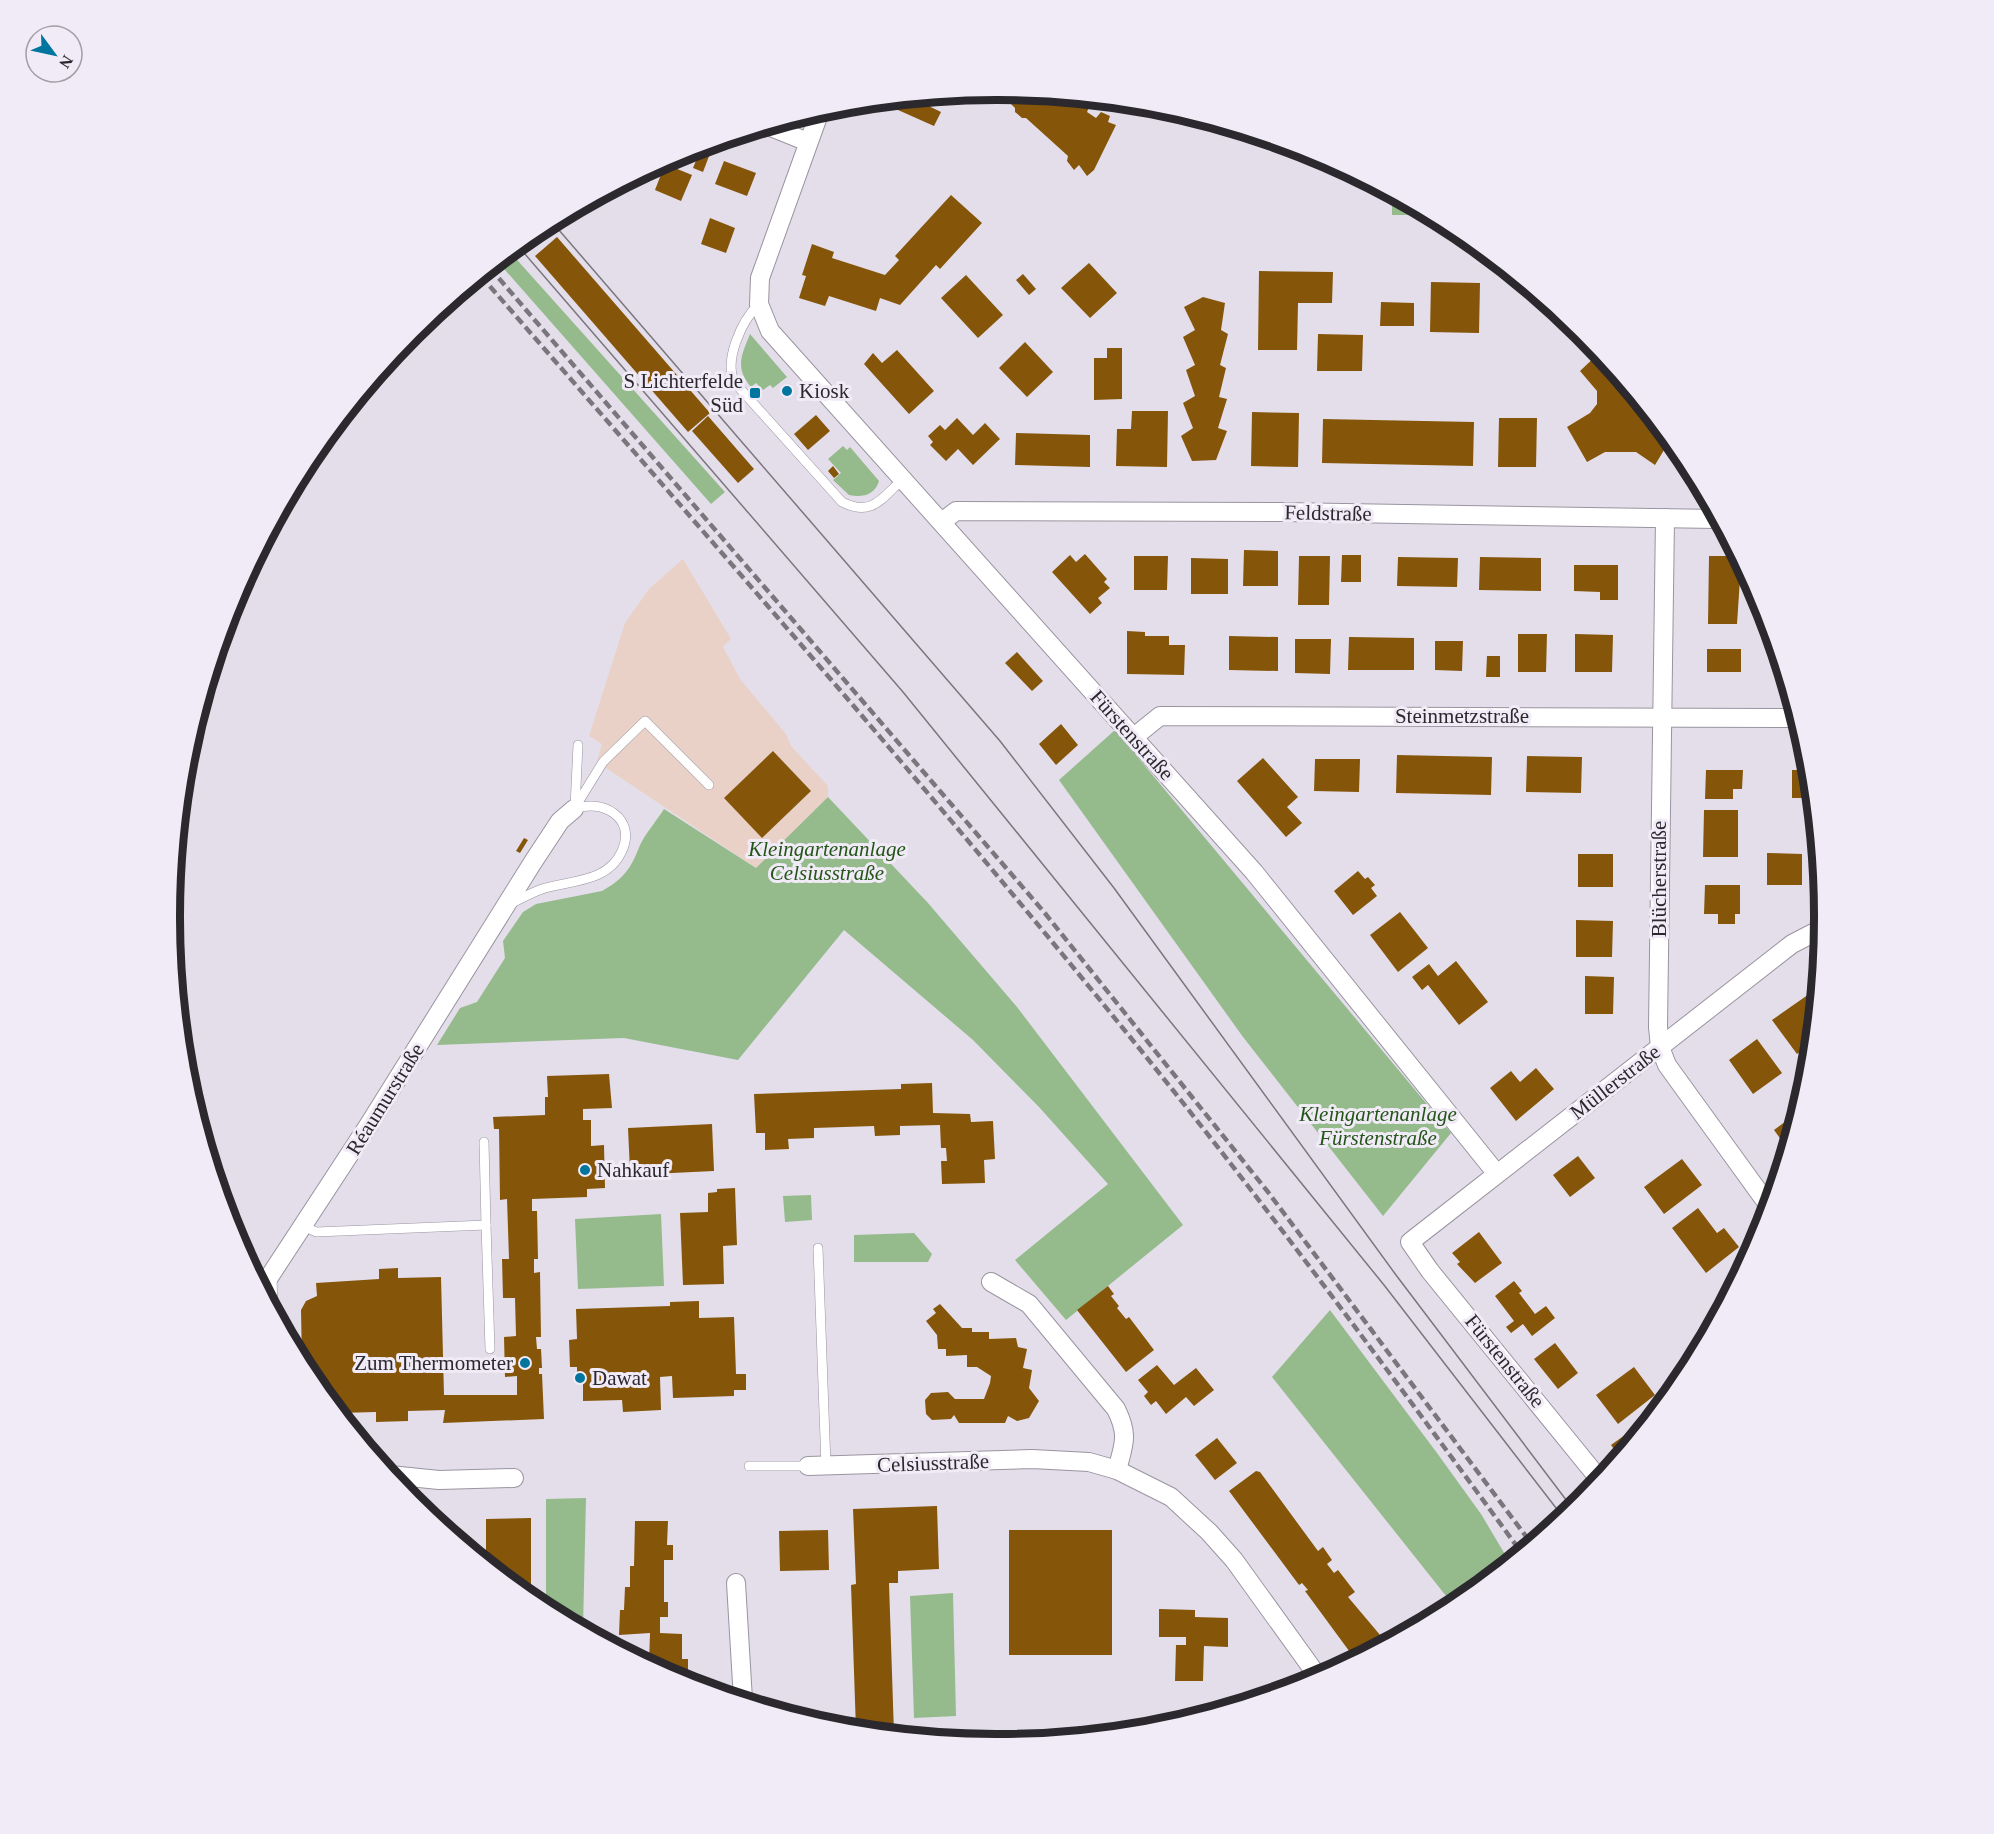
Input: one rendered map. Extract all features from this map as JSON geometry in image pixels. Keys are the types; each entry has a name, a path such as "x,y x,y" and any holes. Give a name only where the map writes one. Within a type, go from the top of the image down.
{"street":[{"path":"756,307 763,266 816,121"},
{"path":"779,130 808,142"},
{"name":"Fürstenstraße","path":"756,307 770,331 1254,872 1497,1174"},
{"name":"Feldstraße","path":"942,522 956,511 1283,512 1709,519"},
{"name":"Blücherstraße","path":"1665,518 1660,717 1658,1027 1660,1047 1667,1065 1763,1198"},
{"name":"Steinmetzstraße","path":"1134,737 1160,716 1789,718"},
{"name":"Réaumurstraße","path":"267,1281 560,821 574,809"},
{"name":"Müllerstraße","path":"1410,1242 1792,944 1813,933"},
{"name":"Fürstenstraße","path":"1410,1242 1430,1271 1594,1473"},
{"path":"991,1282 1029,1304 1116,1409 1125,1427 1124,1446 1117,1470"},
{"name":"Celsiusstraße","path":"808,1466 1032,1459 1089,1462 1117,1470 1171,1497 1209,1532 1234,1560 1313,1669"},
{"path":"403,1476 439,1480 514,1478"},
{"path":"736,1583 743,1692"}],"lane":[{"path":"756,307 745,320 731,363 731,376 760,411 842,502 857,509 872,507 903,479"},
{"path":"574,809 603,762 645,721 709,785"},
{"path":"574,809 578,745"},
{"path":"505,907 542,889 591,878 615,863 623,849 625,839 622,821 608,808 597,805 574,809"},
{"path":"484,1142 490,1348"},
{"path":"304,1226 316,1232 486,1225"},
{"path":"818,1248 826,1466"},
{"name":"Celsiusstraße","path":"749,1466 808,1466"}],"shaded area":[{"path":"683,559 731,639 723,647 740,679 786,734 791,746 828,786 828,797 756,868 597,762 602,744 589,736 625,623 649,589"}],"green space":[{"path":"1392,203 1413,215 1392,215"},
{"path":"515,258 725,492 711,504 503,267"},
{"path":"750,334 787,377 773,388 770,385 763,390 756,383 751,387 743,374 742,355"},
{"path":"843,446 847,450 850,447 879,481 874,490 863,496 849,495 833,480 841,473 828,459"},
{"name":"Kleingartenanlage Fürstenstraße","path":"1115,730 1451,1133 1383,1216 1243,1037 1059,780"},
{"name":"Kleingartenanlage Celsiusstraße","path":"828,797 928,903 1017,1007 1183,1225 1066,1320 1015,1260 1108,1184 1039,1107 973,1040 844,930 738,1060 624,1038 437,1045 460,1008 477,1002 505,958 503,941 523,912 536,904 602,891 616,882 630,866 642,840 664,809 756,868"},
{"path":"811,1195 812,1220 785,1222 783,1196"},
{"path":"661,1214 664,1286 578,1289 575,1219"},
{"path":"914,1233 932,1254 928,1262 854,1262 854,1235"},
{"path":"1330,1310 1481,1514 1506,1555 1448,1598 1272,1377"},
{"path":"586,1498 583,1620 546,1598 546,1499"},
{"path":"953,1593 956,1716 914,1718 910,1596"}],"building":[{"path":"1007,100 1090,106 1087,112 1096,118 1101,112 1110,116 1108,122 1116,125 1094,170 1087,176 1079,165 1074,170 1067,161 1068,156 1026,118 1022,118 1015,112 1015,108"},
{"path":"924,104 941,112 934,126 891,107"},
{"path":"710,153 703,172 693,168 697,159"},
{"path":"724,161 756,173 747,196 715,184"},
{"path":"674,168 692,175 681,201 655,190 661,174"},
{"path":"951,195 982,223 940,269 936,265 900,305 880,298 876,311 829,296 825,306 799,298 806,276 802,275 812,244 834,252 832,258 885,275 899,260 895,256"},
{"path":"710,218 735,228 726,253 701,244"},
{"path":"557,237 710,413 688,432 535,256"},
{"path":"1089,263 1117,293 1090,318 1061,288"},
{"path":"1259,271 1333,272 1332,303 1298,303 1297,350 1258,350"},
{"path":"1023,274 1036,289 1029,295 1016,280"},
{"path":"966,275 1003,315 978,338 941,298"},
{"path":"1431,282 1480,283 1479,333 1430,332"},
{"path":"1203,297 1225,303 1221,330 1228,334 1220,365 1226,368 1219,397 1227,399 1218,428 1227,431 1216,460 1192,461 1181,436 1193,428 1183,403 1195,396 1186,370 1195,365 1183,337 1195,330 1184,307"},
{"path":"1381,302 1414,303 1414,326 1380,326"},
{"path":"1318,334 1363,335 1362,371 1317,371"},
{"path":"1025,342 1053,372 1027,397 999,368"},
{"path":"1107,348 1122,348 1122,399 1094,400 1094,358 1107,358"},
{"path":"897,350 934,391 909,414 864,364 873,353 882,363"},
{"path":"1592,359 1645,420 1665,448 1655,465 1636,452 1605,452 1587,462 1567,427 1590,413 1597,404 1597,391 1580,371"},
{"path":"1132,411 1168,411 1167,467 1116,466 1117,429 1131,429"},
{"path":"1252,412 1299,413 1298,467 1251,466"},
{"path":"816,415 830,431 808,450 794,434"},
{"path":"708,416 754,469 738,483 692,431"},
{"path":"957,418 973,435 985,423 1000,439 973,465 958,449 946,461 930,445 933,442 928,436 940,425 945,430"},
{"path":"1499,418 1537,418 1536,467 1498,467"},
{"path":"1323,419 1474,422 1473,466 1322,463"},
{"path":"1016,433 1090,435 1090,467 1015,465"},
{"path":"833,466 839,474 834,478 828,471"},
{"path":"1244,550 1278,551 1278,586 1243,586"},
{"path":"1085,554 1107,579 1104,582 1110,588 1098,598 1102,603 1090,614 1052,572 1070,555 1076,562"},
{"path":"1342,555 1361,555 1361,582 1341,582"},
{"path":"1134,556 1168,556 1167,590 1134,590"},
{"path":"1299,556 1330,556 1329,605 1298,605"},
{"path":"1709,556 1729,556 1740,580 1737,624 1708,624"},
{"path":"1398,557 1458,558 1457,587 1397,586"},
{"path":"1480,557 1541,558 1541,591 1479,590"},
{"path":"1191,558 1228,559 1228,594 1191,594"},
{"path":"1574,565 1618,565 1618,600 1600,600 1600,592 1574,591"},
{"path":"1127,631 1145,632 1145,636 1169,636 1169,645 1185,645 1184,675 1127,674"},
{"path":"1518,634 1547,634 1546,672 1518,672"},
{"path":"1575,634 1613,635 1612,672 1575,672"},
{"path":"1229,636 1278,637 1278,671 1229,670"},
{"path":"1349,637 1414,638 1414,670 1348,670"},
{"path":"1295,639 1331,639 1330,674 1295,673"},
{"path":"1435,641 1463,641 1462,671 1435,670"},
{"path":"1707,649 1741,649 1741,672 1707,672"},
{"path":"1017,652 1043,681 1032,691 1005,663"},
{"path":"1487,656 1500,656 1500,677 1486,677"},
{"path":"1061,724 1078,745 1056,765 1039,744"},
{"path":"773,751 811,791 762,838 724,798"},
{"path":"1397,755 1492,757 1491,795 1396,793"},
{"path":"1527,756 1582,757 1581,793 1526,792"},
{"path":"1263,758 1298,797 1287,807 1302,823 1286,837 1237,781"},
{"path":"1315,759 1360,759 1359,792 1314,791"},
{"path":"1706,770 1743,770 1742,789 1733,789 1733,799 1705,799"},
{"path":"1792,770 1800,770 1806,806 1804,806 1804,798 1792,798"},
{"path":"1704,810 1738,810 1738,857 1703,857"},
{"path":"524,838 528,840 520,853 516,851"},
{"path":"1767,853 1802,854 1802,885 1767,885"},
{"path":"1578,854 1613,854 1613,887 1578,887"},
{"path":"1358,871 1375,885 1371,888 1377,896 1353,915 1334,891"},
{"path":"1705,885 1740,885 1740,914 1735,914 1735,924 1718,924 1718,914 1704,914"},
{"path":"1400,912 1428,948 1398,972 1370,935"},
{"path":"1576,920 1613,921 1612,957 1576,957"},
{"path":"1456,961 1488,1002 1459,1025 1428,985 1422,990 1412,977 1429,964 1438,976"},
{"path":"1585,976 1614,977 1613,1014 1585,1014"},
{"path":"1810,994 1802,1050 1797,1054 1772,1020"},
{"path":"1757,1039 1782,1073 1753,1094 1729,1060"},
{"path":"1536,1068 1554,1089 1516,1121 1490,1088 1511,1071 1520,1082"},
{"path":"609,1074 612,1108 583,1109 583,1120 591,1120 591,1146 604,1145 605,1188 587,1189 587,1197 532,1199 532,1211 537,1211 538,1259 534,1259 534,1273 540,1272 541,1337 536,1337 537,1349 541,1349 542,1368 539,1368 539,1374 542,1374 544,1419 443,1423 445,1410 408,1411 408,1421 376,1422 376,1412 348,1413 302,1344 301,1310 306,1301 317,1296 316,1283 379,1279 379,1269 398,1268 398,1278 441,1277 444,1395 517,1395 517,1376 505,1377 504,1337 516,1336 515,1298 503,1298 502,1259 509,1259 507,1199 500,1200 499,1129 494,1129 493,1117 545,1115 545,1097 548,1097 547,1076"},
{"path":"932,1083 933,1113 970,1114 971,1122 993,1121 995,1159 984,1160 985,1183 942,1184 941,1161 947,1161 946,1148 941,1148 940,1125 900,1126 900,1135 875,1136 874,1126 814,1128 814,1138 788,1139 789,1149 765,1150 765,1133 756,1133 754,1094 901,1089 901,1084"},
{"path":"1788,1120 1782,1141 1774,1130"},
{"path":"712,1124 714,1171 651,1174 650,1170 630,1171 628,1128"},
{"path":"1578,1156 1595,1178 1570,1197 1553,1175"},
{"path":"1682,1159 1702,1185 1664,1214 1644,1187"},
{"path":"735,1188 737,1245 723,1246 724,1284 683,1285 680,1213 708,1212 708,1193 717,1192 717,1189"},
{"path":"1698,1208 1717,1233 1724,1228 1739,1247 1706,1273 1672,1228"},
{"path":"1479,1232 1502,1263 1475,1283 1457,1264 1460,1262 1452,1253"},
{"path":"1514,1281 1522,1291 1519,1293 1535,1314 1546,1306 1555,1318 1532,1336 1523,1324 1511,1333 1506,1327 1514,1321 1495,1296"},
{"path":"1108,1286 1114,1294 1111,1296 1119,1306 1117,1308 1126,1319 1129,1317 1154,1350 1126,1372 1077,1310"},
{"path":"699,1301 699,1318 734,1317 736,1374 746,1374 746,1390 734,1390 734,1396 673,1398 672,1376 660,1377 661,1410 623,1412 622,1400 583,1401 583,1384 577,1384 577,1367 570,1367 569,1340 577,1339 576,1309 670,1306 670,1302"},
{"path":"940,1304 962,1328 972,1328 972,1332 989,1332 989,1339 1016,1338 1018,1347 1027,1349 1023,1368 1032,1370 1029,1388 1039,1401 1029,1418 1017,1421 1008,1416 1005,1423 959,1423 954,1415 951,1419 932,1420 926,1414 925,1400 931,1393 948,1392 955,1399 984,1399 991,1376 977,1367 967,1367 967,1355 946,1356 946,1349 938,1349 937,1335 926,1321 936,1313 933,1309"},
{"path":"1555,1343 1578,1373 1558,1389 1534,1359"},
{"path":"1157,1365 1174,1385 1196,1368 1214,1390 1194,1406 1186,1397 1166,1414 1156,1401 1151,1405 1144,1396 1148,1392 1138,1380"},
{"path":"1634,1367 1655,1395 1618,1424 1596,1395"},
{"path":"1632,1430 1615,1450 1611,1445"},
{"path":"1217,1438 1237,1463 1215,1480 1195,1455"},
{"path":"1256,1471 1260,1472 1318,1551 1323,1547 1332,1560 1327,1564 1334,1573 1338,1570 1355,1592 1348,1597 1381,1637 1350,1652 1305,1591 1308,1590 1302,1583 1299,1585 1229,1491"},
{"path":"937,1506 939,1569 898,1571 898,1583 889,1583 894,1727 856,1721 851,1585 856,1584 853,1509"},
{"path":"531,1518 531,1587 486,1553 486,1519"},
{"path":"635,1521 668,1521 667,1545 673,1545 673,1560 664,1560 664,1602 668,1602 668,1617 660,1617 660,1633 682,1634 682,1659 688,1659 688,1672 649,1655 650,1633 619,1635 620,1610 624,1610 625,1587 630,1587 630,1566 634,1566"},
{"path":"828,1530 829,1570 780,1571 779,1531"},
{"path":"1009,1530 1112,1530 1112,1655 1009,1655"},
{"path":"1159,1609 1195,1610 1195,1617 1228,1618 1228,1647 1204,1646 1203,1681 1175,1681 1176,1645 1186,1645 1186,1637 1159,1637"},
{"path":"1078,1726 1105,1726 1104,1727 1078,1729"}],"tram line":[{"path":"558,229 1000,741 1114,888 1396,1275 1567,1501"},
{"path":"523,252 903,692 1384,1285 1557,1510"}],"railway":[{"path":"495,273 1044,912 1268,1192 1527,1538"},
{"path":"485,281 831,679 1172,1089 1261,1203 1517,1546"}],"place":[{"name":"Kiosk","path":"787,391"},
{"name":"S Lichterfelde Süd","path":"755,393"},
{"name":"Nahkauf","path":"585,1170"},
{"name":"Zum Thermometer","path":"525,1363"},
{"name":"Dawat","path":"580,1378"}]}
